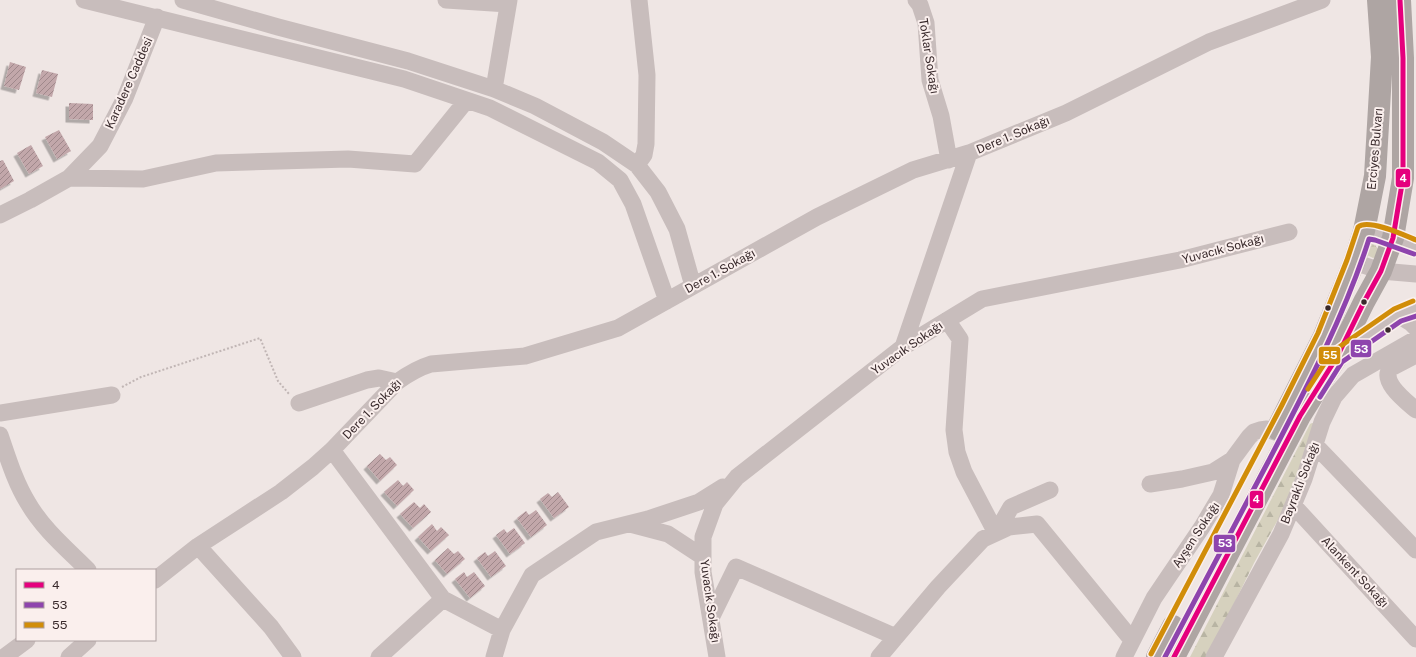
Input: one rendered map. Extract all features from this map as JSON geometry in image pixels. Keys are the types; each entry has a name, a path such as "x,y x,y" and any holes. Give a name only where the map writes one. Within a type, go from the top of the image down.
{"highway":[{"name":"Erciyes Bulvarı","path":"1157,657 1324,336 1354,262 1364,231 1375,176 1382,58 1378,0"},
{"name":"Erciyes Bulvarı","path":"1174,657 1300,416 1337,357 1364,302 1382,271 1393,238 1403,178 1403,58 1400,0"},
{"path":"1400,196 1416,211"}],"street":[{"path":"84,0 404,79 490,108 598,162 620,180 633,204 667,301"},
{"path":"183,0 278,27 408,61 494,90 534,106 603,142 637,164 658,192 677,229 693,286"},
{"path":"446,0 508,2 494,90"},
{"path":"637,164 644,155 646,144 647,75 639,0"},
{"name":"Toklar Sokağı","path":"916,0 920,5 926,23 930,80 941,116 949,160"},
{"name":"Dere 1. Sokağı","path":"156,579 198,546 286,488 332,450 397,382 408,374 431,364 525,356 618,328 817,217 913,170 969,154 1066,113 1210,42 1322,0"},
{"name":"Karadere Caddesi","path":"0,215 69,178 100,146 125,98 157,17"},
{"path":"69,178 143,179 216,163 348,160 415,164 466,100"},
{"path":"903,347 969,154"},
{"path":"1364,231 1377,233 1416,247"},
{"name":"Yuvacık Sokağı","path":"717,657 712,618 703,572 703,537 715,504 737,478 903,347 982,299 1180,260 1288,232"},
{"path":"1354,262 1382,271 1416,274"},
{"path":"1337,357 1398,315 1416,308"},
{"path":"1398,315 1411,322 1416,328"},
{"path":"948,320 960,339 954,430 957,452 964,472 996,533"},
{"name":"Bayraklı Sokağı","path":"1214,657 1281,534 1304,479 1322,422 1334,397 1353,375 1416,339"},
{"path":"1416,355 1391,368 1387,377 1402,397 1416,410"},
{"path":"299,403 367,380 379,378 397,382"},
{"path":"0,414 112,395"},
{"name":"Ayşen Sokağı","path":"1124,657 1154,598 1202,527 1221,495 1232,460 1254,432 1267,429 1275,432"},
{"path":"0,434 17,483 33,511 47,529 87,569"},
{"path":"1315,445 1416,550"},
{"path":"332,450 443,599 502,630"},
{"path":"1150,484 1213,472 1232,460"},
{"path":"494,657 502,630 532,575 596,532 628,524 699,502 737,478"},
{"path":"996,533 1011,507 1050,490"},
{"name":"Alankent Sokağı","path":"1293,505 1416,639"},
{"path":"628,524 668,534 703,557"},
{"path":"879,657 938,587 983,539 1009,527 1037,524 1132,640"},
{"path":"198,546 272,627 293,657"},
{"path":"712,618 736,567 896,637"},
{"path":"379,657 443,599"},
{"path":"4,657 26,641"},
{"path":"69,657 87,641"}],"path":[{"path":"112,395 134,380 260,338 278,381 299,403"}],"green space":[{"path":"1371,244 1375,245 1378,249 1376,257 1373,258 1367,255"},
{"path":"1314,423 1304,460 1280,516 1254,563 1208,657 1190,657 1310,424"}],"building":[{"path":"10,62 26,67 19,90 4,86"},
{"path":"42,70 58,74 52,97 36,93"},
{"path":"69,103 93,104 93,120 69,119"},
{"path":"59,130 71,151 57,159 45,137"},
{"path":"31,145 43,166 29,174 17,153"},
{"path":"3,160 14,181 0,189 0,161"},
{"path":"380,454 386,460 390,457 397,465 380,481 367,466"},
{"path":"398,480 403,486 407,482 414,490 397,506 384,492"},
{"path":"558,492 569,507 554,518 540,499 548,493 552,497"},
{"path":"414,502 420,508 424,504 431,512 413,528 400,514"},
{"path":"536,510 547,525 531,537 517,518 526,511 529,515"},
{"path":"432,524 437,531 441,527 449,535 431,551 418,537"},
{"path":"514,528 525,543 510,554 496,535 504,529 507,533"},
{"path":"448,548 454,554 458,551 465,559 447,574 435,560"},
{"path":"495,551 506,566 491,577 477,558 485,552 488,556"},
{"path":"464,572 467,577 474,572 485,586 470,598 455,579"}],"transit line":[{"name":"4","path":"1174,657 1300,416 1337,357 1381,271 1393,238 1403,178 1403,58 1400,0"},
{"name":"55","path":"1151,654 1282,405 1318,333 1347,260 1358,227 1363,225 1378,226 1416,240"},
{"name":"53","path":"1165,657 1310,380 1336,325 1369,239 1414,254"},
{"name":"55","path":"1308,389 1332,352 1394,309 1413,301"},
{"name":"53","path":"1320,397 1342,362 1401,321 1416,316"}]}
